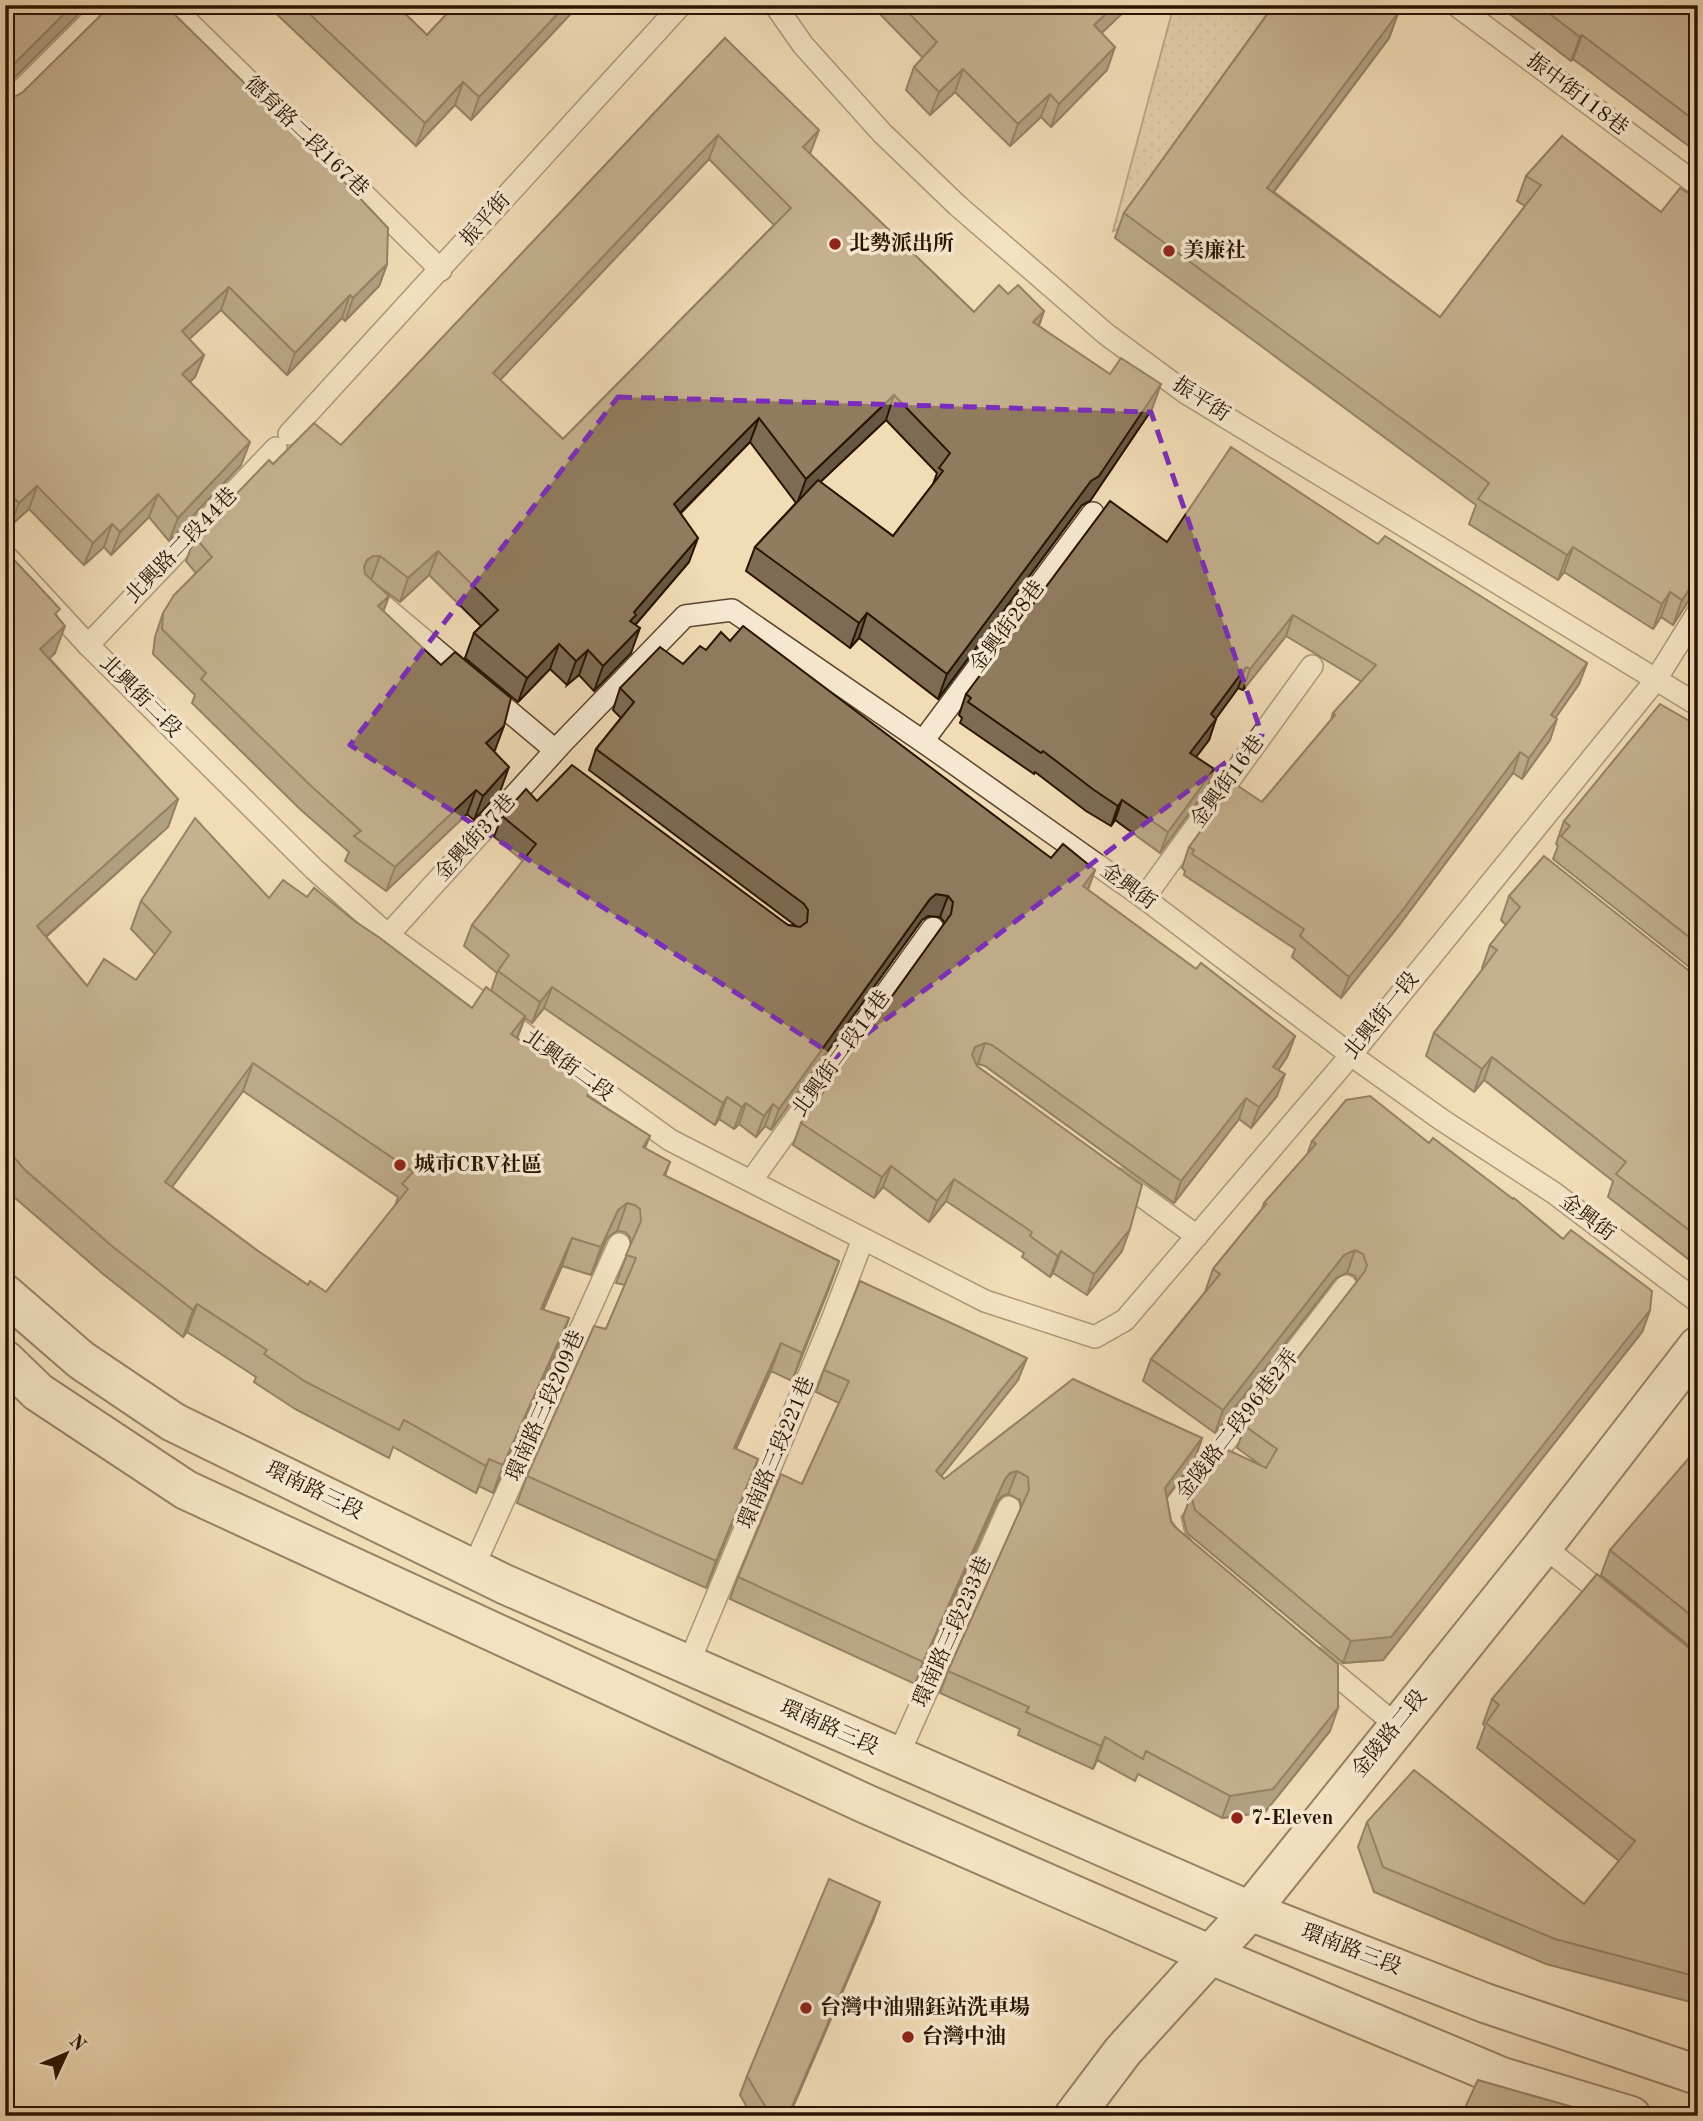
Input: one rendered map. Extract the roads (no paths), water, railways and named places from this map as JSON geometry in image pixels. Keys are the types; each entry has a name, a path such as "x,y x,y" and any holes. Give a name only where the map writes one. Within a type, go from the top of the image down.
{"main road":[{"name":"環南路三段","path":"5,1294 81,1360 173,1422 473,1568 897,1758 1250,1911 1485,2003 1698,2075"},
{"name":"金陵路二段","path":"1074,2116 1123,2051 1250,1911 1396,1725 1543,1546 1698,1346"},
{"path":"5,1360 38,1392 186,1490 866,1804 1212,1955 1502,2077 1631,2116"}],"lane":[{"path":"5,106 107,5"},
{"name":"德育路二段167巷","path":"171,5 441,270"},
{"name":"振平街","path":"283,441 681,5"},
{"name":"振平街","path":"775,5 803,45 882,133 958,206 1106,334 1186,393 1698,705"},
{"name":"振中街118巷","path":"1456,5 1698,186"},
{"name":"北興路二段44巷","path":"88,645 283,441"},
{"name":"金興街28巷","path":"923,741 1093,513"},
{"name":"北興街二段","path":"5,555 88,645 304,859 388,935 670,1140 985,1301 1095,1337"},
{"path":"368,593 556,750 571,774"},
{"name":"金興街","path":"556,750 685,616 732,610 1144,898 1351,1055 1442,1120 1554,1193 1698,1302"},
{"name":"北興街一段","path":"1095,1337 1125,1320 1524,853 1655,681 1698,612"},
{"name":"金興街16巷","path":"1144,898 1312,666"},
{"name":"金興街37巷","path":"388,935 556,750"},
{"name":"北興街二段14巷","path":"751,1181 933,928"},
{"path":"1098,1165 1197,1236"},
{"name":"環南路三段221巷","path":"688,1665 832,1320 863,1239"},
{"name":"環南路三段209巷","path":"473,1568 619,1244"},
{"name":"金陵路二段96巷2弄","path":"1196,1558 1175,1540 1169,1514 1346,1286"},
{"name":"環南路三段233巷","path":"897,1758 1009,1507"},
{"path":"1543,1546 1625,1612"},
{"path":"1302,1646 1396,1725"}],"place":[{"name":"北勢派出所","path":"835,244"},
{"name":"美廉社","path":"1169,251"},
{"name":"城市CRV社區","path":"400,1165"},
{"name":"7-Eleven","path":"1237,1818"},
{"name":"台灣中油鼎鈺站洗車場","path":"806,2008"},
{"name":"台灣中油","path":"908,2037"}]}
